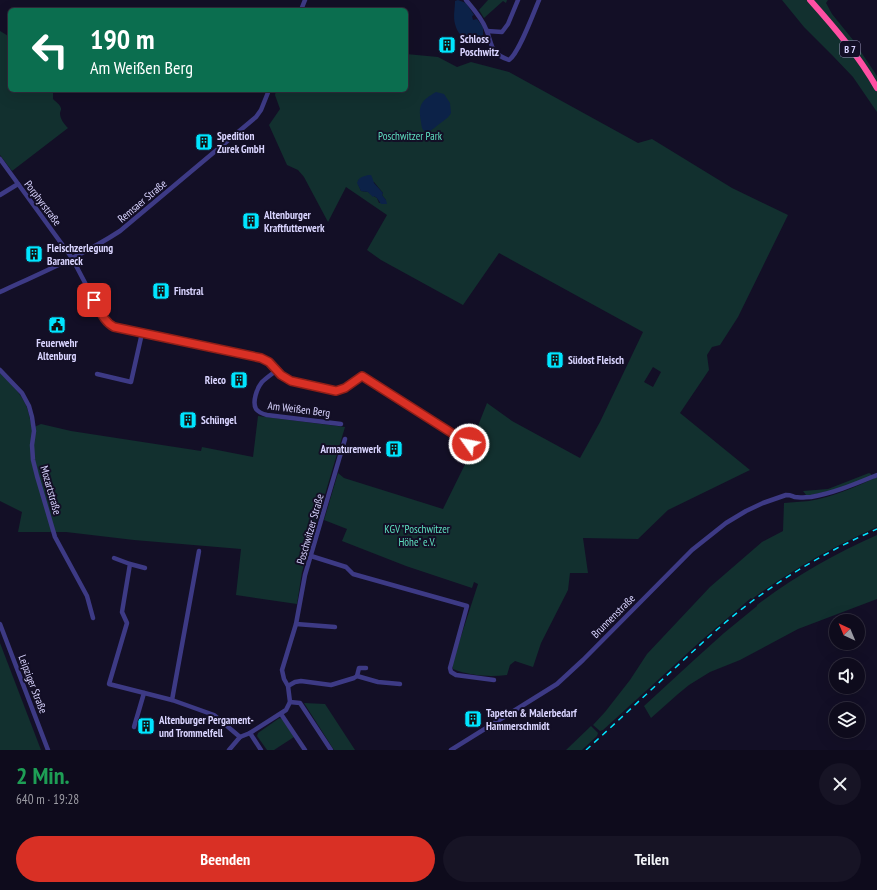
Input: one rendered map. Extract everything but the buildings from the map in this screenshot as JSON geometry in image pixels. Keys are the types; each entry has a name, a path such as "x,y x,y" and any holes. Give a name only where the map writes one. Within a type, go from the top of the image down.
{"highway":[{"name":"B 7","path":"810,0 838,32 872,78 877,88"}],"street":[{"path":"466,0 486,28 493,50 501,58 509,60 513,57 520,44 539,0"},
{"path":"487,31 502,32 508,24 518,0"},
{"name":"Remsaer Straße","path":"0,292 72,258 120,231 256,117 261,110 268,92"},
{"name":"Porphyrstraße","path":"0,159 72,258"},
{"path":"0,195 18,184"},
{"name":"Am Weißen Berg","path":"72,258 104,319 108,324 114,327 261,358 269,362 281,375 291,381 336,391 345,388 362,376 469,444"},
{"path":"97,374 131,382 142,333"},
{"name":"Mozartstraße","path":"0,370 22,393 29,406 34,431 32,445 33,460 37,476 56,537 87,596 93,618"},
{"name":"Am Weißen Berg","path":"277,370 267,377 259,387 255,397 255,404 258,411 267,415 341,424"},
{"name":"Poschwitzer Straße","path":"290,702 288,686 284,679 282,670 296,624 311,556 345,439"},
{"name":"Brunnenstraße","path":"451,750 558,684 692,550 726,523 762,503 786,495 809,497 828,494 847,488 877,475"},
{"path":"172,700 199,551"},
{"path":"311,556 346,567 352,574 467,606 450,668 456,675 494,680"},
{"path":"114,558 145,568"},
{"path":"130,564 122,612 127,623 109,684 172,700 214,715 240,737"},
{"name":"Leipziger Straße","path":"0,624 48,750"},
{"path":"296,624 335,626"},
{"path":"357,676 359,668 366,668"},
{"path":"288,686 301,681 331,685 357,676 378,682 400,684"},
{"path":"134,727 144,693"},
{"path":"230,750 240,737 250,733 281,714 286,710 290,702 300,702 331,750"},
{"path":"281,714 305,750"},
{"path":"250,733 261,750"}],"green space":[{"path":"488,0 507,0 506,3 503,1 484,18 479,10"},
{"path":"782,0 828,0 826,3 832,14 853,40 877,76 877,112 853,77 804,27"},
{"path":"0,31 8,36 8,92 53,92 53,99 61,108 61,119 68,128 12,171 0,155"},
{"path":"408,54 438,57 457,67 471,62 509,72 638,143 652,139 732,188 788,215 738,317 720,345 712,347 707,355 709,370 680,413 750,470 668,510 638,539 583,538 588,573 570,573 568,590 541,643 533,667 515,661 510,665 507,675 493,676 466,673 453,669 452,664 478,584 474,582 472,588 406,566 342,541 347,529 324,520 338,473 344,478 443,509 476,442 479,441 472,441 487,403 512,421 580,458 600,422 643,332 499,253 463,305 381,260 367,250 387,215 346,187 328,222 304,177 298,170 287,165 269,125 280,109 275,95 276,92 408,92","holes":["359,179 374,182 383,193 382,195 386,200 379,203 377,198 368,192 361,191 358,184","653,367 661,372 653,387 644,382"]},
{"path":"0,373 14,387 23,399 28,409 32,428 41,424 71,431 201,451 202,447 253,457 258,416 345,427 302,572 297,604 236,595 241,549 134,540 66,532 18,532 22,512 0,501"},
{"path":"869,473 871,476 846,487 807,496 803,491 828,489"},
{"path":"877,477 877,527 813,560 782,578 752,599 751,598 703,639 603,730 600,731 593,725 630,680 647,654 710,587 762,542 783,531 784,503 809,501 827,497"},
{"path":"877,535 877,599 838,614 829,614 829,617 798,629 740,660 710,672 689,685 651,718 644,706 724,633 757,605 785,585 845,550"},
{"path":"0,643 41,750 0,750"},
{"path":"304,703 325,704 355,750 334,750"},
{"path":"280,718 294,737 274,750 267,750 257,736 258,733"},
{"path":"591,726 598,733 597,736 582,750 566,750"}],"water":[{"path":"458,0 466,3 474,15 472,16 473,20 477,19 483,27 483,35 479,39 470,41 462,37 459,33 454,21 455,1"},
{"path":"436,92 444,94 450,103 451,113 446,119 426,133 422,127 420,107 427,98"},
{"path":"371,175 374,183 383,193 382,195 387,204 381,204 377,198 374,196 373,197 368,192 361,191 357,183 361,178"}],"railway":[{"path":"586,750 712,634 751,602 812,562 877,529"}],"place":[{"name":"Schloss Poschwitz","path":"447,45"},
{"name":"Spedition Zurek GmbH","path":"204,142"},
{"name":"Altenburger Kraftfutterwerk","path":"251,221"},
{"name":"Fleischzerlegung Baraneck","path":"34,254"},
{"name":"Finstral","path":"161,291"},
{"name":"Feuerwehr Altenburg","path":"57,325"},
{"name":"Südost Fleisch","path":"555,360"},
{"name":"Rieco","path":"239,380"},
{"name":"Schüngel","path":"188,420"},
{"name":"Armaturenwerk","path":"394,449"},
{"name":"Tapeten & Malerbedarf Hammerschmidt","path":"473,719"},
{"name":"Altenburger Pergament- und Trommelfell","path":"146,726"}],"route":[{"path":"94,300 104,319 108,324 114,327 261,358 269,362 281,375 291,381 336,391 345,388 362,376 469,444"}],"park label":[{"name":"Poschwitzer Park","path":"410,136"},
{"name":"KGV \"Poschwitzer Höhe\" e.V.","path":"417,535"}]}
